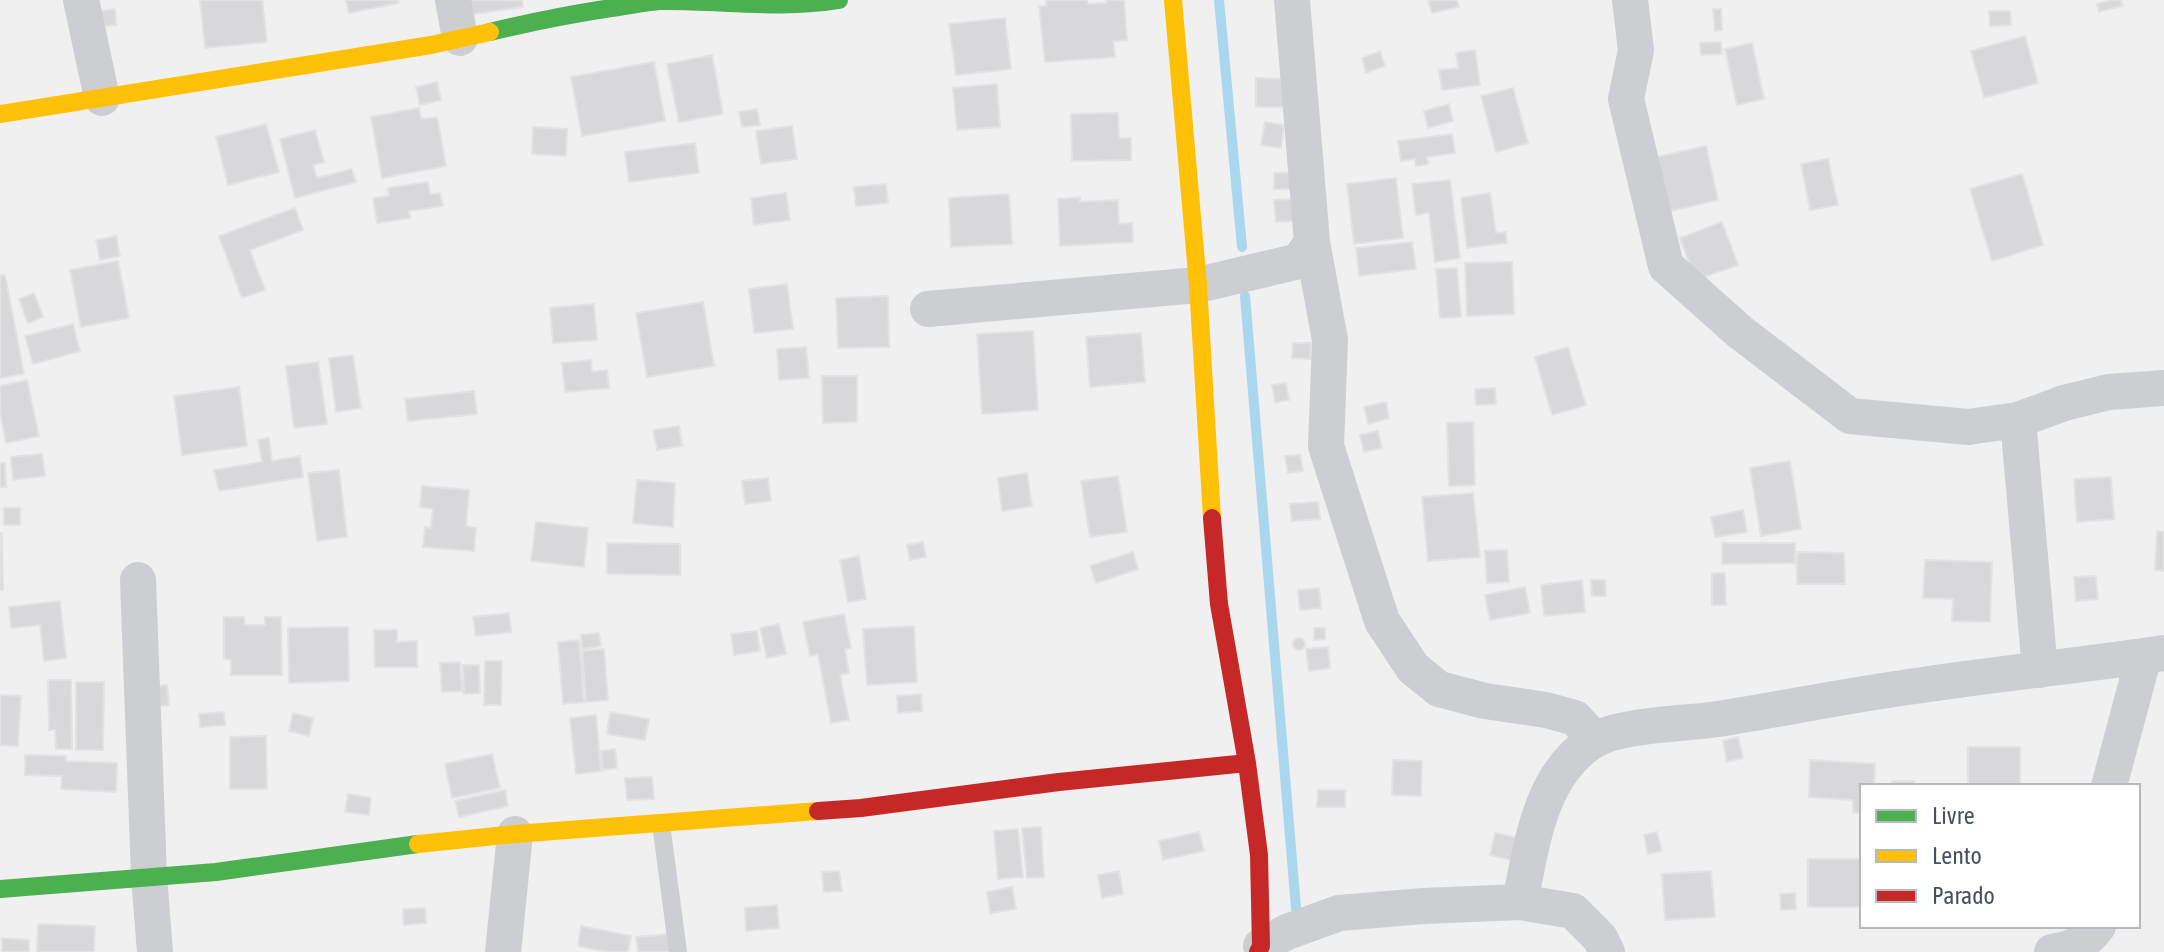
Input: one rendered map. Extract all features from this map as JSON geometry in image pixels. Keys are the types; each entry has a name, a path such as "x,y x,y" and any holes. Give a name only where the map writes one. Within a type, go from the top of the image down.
{"street":[{"path":"81,0 102,98"},
{"path":"453,0 460,38"},
{"path":"0,114 431,45 559,16 657,1 769,5 839,0"},
{"path":"1173,0 1198,285 1219,604 1247,763 1259,855 1259,949"},
{"path":"1292,0 1312,242 1330,340 1326,446 1382,621 1413,668 1439,689 1575,718 1595,740"},
{"path":"1630,0 1636,50 1626,99 1666,266 1740,332 1850,416 1968,427 2018,420 2064,403 2109,392 2164,388"},
{"path":"928,309 1198,285 1299,261 1312,242"},
{"path":"2018,420 2040,670"},
{"path":"138,580 149,876 155,952"},
{"path":"1520,902 1535,831 1548,792 1566,763 1595,740 1626,730 1715,719 1923,684 2154,655 2110,784"},
{"path":"0,889 216,872 515,834 861,808 1059,782 1247,763"},
{"path":"503,952 515,834"},
{"path":"1259,949 1287,932 1339,913 1520,902 1573,911 1600,938 1607,952"},
{"path":"2052,952 2088,940 2097,928"}],"lane":[{"path":"661,824 678,952"}],"building":[{"path":"200,0 262,0 267,42 205,48"},
{"path":"346,0 398,0 399,3 349,13"},
{"path":"465,0 522,0 523,7 467,15"},
{"path":"1046,0 1087,0 1088,4 1124,0 1127,40 1113,41 1115,57 1045,62 1039,6 1046,6"},
{"path":"1428,0 1457,0 1459,7 1432,13"},
{"path":"2121,0 2122,6 2099,12 2097,4"},
{"path":"115,9 116,25 92,27 91,12"},
{"path":"1713,9 1721,9 1722,30 1715,31"},
{"path":"1989,11 2010,11 2011,25 1990,26"},
{"path":"1005,18 1011,69 956,75 949,24"},
{"path":"2025,36 2038,83 1984,98 1971,51"},
{"path":"1721,42 1722,54 1701,55 1700,43"},
{"path":"1752,43 1764,99 1737,105 1725,49"},
{"path":"1475,50 1480,85 1442,90 1439,70 1458,68 1456,53"},
{"path":"1380,51 1385,66 1366,73 1362,58"},
{"path":"712,55 723,114 679,122 667,64"},
{"path":"654,62 665,121 582,136 571,77"},
{"path":"1256,78 1284,79 1285,107 1256,107"},
{"path":"437,82 441,100 420,105 416,87"},
{"path":"997,84 1000,127 957,130 953,88"},
{"path":"1513,88 1528,143 1496,152 1481,96"},
{"path":"1449,104 1453,121 1428,128 1424,111"},
{"path":"419,108 421,119 437,117 446,166 382,178 371,117"},
{"path":"757,109 760,125 742,127 739,112"},
{"path":"1118,113 1119,138 1131,138 1131,160 1072,161 1071,114"},
{"path":"1265,122 1284,125 1281,148 1261,145"},
{"path":"266,124 279,172 228,185 216,137"},
{"path":"792,126 797,159 761,164 756,131"},
{"path":"533,127 567,129 566,156 532,154"},
{"path":"315,130 324,162 313,165 317,178 352,169 356,182 295,198 280,139"},
{"path":"1452,134 1455,153 1427,157 1428,164 1416,166 1415,159 1401,161 1398,141"},
{"path":"695,143 699,173 629,182 625,152"},
{"path":"1706,146 1718,200 1666,212 1653,158"},
{"path":"1828,159 1838,205 1810,210 1801,164"},
{"path":"1274,173 1294,173 1293,189 1274,189"},
{"path":"2022,174 2043,245 1992,261 1970,189"},
{"path":"1396,178 1403,238 1354,244 1347,184"},
{"path":"1450,180 1460,258 1435,262 1429,213 1416,215 1412,184"},
{"path":"428,182 430,194 440,193 443,206 409,211 410,218 377,223 373,198 389,196 388,188"},
{"path":"886,184 888,203 856,206 854,187"},
{"path":"786,193 790,220 754,225 751,198"},
{"path":"1490,193 1496,233 1506,232 1507,243 1467,248 1461,198"},
{"path":"1009,194 1012,244 951,247 949,198"},
{"path":"1080,197 1080,202 1118,200 1119,224 1132,223 1133,242 1060,246 1058,199"},
{"path":"1295,199 1296,221 1276,222 1274,200"},
{"path":"295,208 303,230 250,250 265,290 242,298 219,236"},
{"path":"1722,222 1738,265 1696,280 1680,238"},
{"path":"116,236 120,256 100,260 96,240"},
{"path":"1412,242 1416,269 1359,276 1356,248"},
{"path":"118,261 129,318 81,327 70,270"},
{"path":"1512,262 1514,314 1467,316 1465,263"},
{"path":"1457,268 1461,317 1440,318 1436,269"},
{"path":"5,275 24,374 0,378 0,276"},
{"path":"787,284 793,329 754,333 749,289"},
{"path":"34,293 43,317 28,323 19,299"},
{"path":"888,296 889,347 838,348 836,298"},
{"path":"703,302 714,366 647,377 636,313"},
{"path":"594,304 597,340 553,343 550,308"},
{"path":"73,324 80,351 33,364 25,336"},
{"path":"1033,331 1038,410 982,414 977,334"},
{"path":"1141,333 1145,382 1090,387 1086,337"},
{"path":"1293,343 1311,343 1310,359 1292,358"},
{"path":"806,347 809,378 779,380 777,349"},
{"path":"1568,347 1586,405 1552,415 1535,357"},
{"path":"353,355 361,408 336,412 329,358"},
{"path":"591,360 592,372 607,370 609,388 565,392 562,363"},
{"path":"318,362 327,424 294,428 286,366"},
{"path":"822,376 857,376 857,422 823,423"},
{"path":"27,380 39,436 6,443 0,411 0,386"},
{"path":"1286,383 1289,400 1275,402 1272,385"},
{"path":"239,387 247,446 182,455 174,396"},
{"path":"1495,388 1496,404 1476,405 1475,389"},
{"path":"474,391 477,414 408,421 405,399"},
{"path":"1386,402 1389,418 1368,424 1364,407"},
{"path":"1473,422 1475,485 1449,486 1447,423"},
{"path":"679,426 682,446 657,450 653,430"},
{"path":"1378,431 1382,448 1364,452 1360,435"},
{"path":"269,438 272,461 300,456 303,477 219,491 214,470 262,462 258,440"},
{"path":"42,454 45,476 13,480 11,457"},
{"path":"1300,455 1303,471 1288,473 1285,456"},
{"path":"1790,461 1801,529 1761,536 1750,468"},
{"path":"0,463 5,463 6,487 0,487"},
{"path":"339,470 347,537 317,541 308,473"},
{"path":"1027,473 1032,506 1002,511 998,478"},
{"path":"1118,476 1127,532 1090,537 1081,481"},
{"path":"2111,477 2114,519 2077,522 2074,479"},
{"path":"768,478 771,501 745,504 742,481"},
{"path":"637,480 675,483 673,527 633,523"},
{"path":"422,486 469,490 466,526 476,528 474,551 423,547 425,527 431,528 433,509 420,507"},
{"path":"1473,493 1480,557 1428,561 1422,497"},
{"path":"1318,502 1320,519 1292,521 1290,504"},
{"path":"4,508 20,508 20,525 4,525"},
{"path":"1743,510 1747,532 1715,537 1711,517"},
{"path":"536,522 588,528 584,567 531,561"},
{"path":"2157,531 2164,532 2164,571 2155,570"},
{"path":"2,533 3,590 0,590"},
{"path":"923,542 926,557 910,560 907,545"},
{"path":"607,543 680,544 680,575 607,574"},
{"path":"1722,543 1795,543 1795,563 1722,564"},
{"path":"1507,550 1509,582 1487,583 1485,551"},
{"path":"1133,552 1138,569 1096,583 1090,566"},
{"path":"1797,552 1844,553 1845,584 1797,584"},
{"path":"859,556 866,599 848,602 840,560"},
{"path":"1925,560 1992,562 1990,622 1952,621 1953,599 1923,598"},
{"path":"1712,573 1725,573 1726,605 1712,605"},
{"path":"2096,576 2098,599 2076,601 2074,577"},
{"path":"1582,580 1585,612 1544,616 1541,585"},
{"path":"1591,580 1605,580 1606,596 1592,596"},
{"path":"1525,587 1530,613 1490,620 1485,595"},
{"path":"1319,588 1321,608 1300,610 1298,590"},
{"path":"60,601 66,658 44,661 40,625 11,628 9,607"},
{"path":"509,613 511,632 476,636 473,617"},
{"path":"844,614 851,648 845,649 849,673 840,675 849,720 831,723 818,654 810,656 803,622"},
{"path":"224,617 244,617 245,625 265,625 265,617 281,617 282,675 231,675 231,660 224,659"},
{"path":"779,624 786,654 767,658 760,628"},
{"path":"914,626 917,682 867,685 863,629"},
{"path":"348,627 349,681 289,683 288,628"},
{"path":"1314,628 1325,628 1325,639 1314,640"},
{"path":"374,630 397,630 397,642 417,641 417,667 375,667"},
{"path":"757,631 760,651 734,655 731,634"},
{"path":"599,633 601,646 582,649 581,635"},
{"path":"1299,638 1305,644 1299,650 1293,644"},
{"path":"579,640 584,702 563,704 558,642"},
{"path":"1328,647 1330,668 1309,671 1306,649"},
{"path":"604,649 608,700 586,702 582,651"},
{"path":"485,661 502,661 501,705 484,705"},
{"path":"460,662 462,691 442,692 440,663"},
{"path":"463,665 479,665 480,693 464,694"},
{"path":"48,680 71,680 72,749 56,749 55,730 49,730"},
{"path":"76,682 104,682 103,750 76,750"},
{"path":"167,685 169,705 150,707 147,687"},
{"path":"921,694 922,711 898,713 897,696"},
{"path":"0,695 21,696 18,746 0,745"},
{"path":"224,712 225,725 200,727 199,714"},
{"path":"610,712 649,719 645,740 607,734"},
{"path":"293,713 313,718 309,736 289,731"},
{"path":"596,715 601,771 576,774 570,718"},
{"path":"266,736 267,789 230,789 230,737"},
{"path":"1738,737 1743,758 1727,762 1723,741"},
{"path":"1968,747 2020,747 2020,784 1968,784"},
{"path":"615,749 617,768 603,770 601,751"},
{"path":"492,754 500,788 452,798 445,764"},
{"path":"25,755 66,756 66,761 117,763 116,792 61,789 62,776 25,775"},
{"path":"1393,760 1422,761 1421,796 1392,795"},
{"path":"1810,760 1875,764 1874,784 1860,784 1860,813 1853,812 1853,800 1809,797"},
{"path":"652,777 654,799 627,800 625,778"},
{"path":"1892,781 1914,781 1914,784 1892,784"},
{"path":"505,790 508,806 459,817 455,801"},
{"path":"1318,790 1345,790 1345,807 1317,807"},
{"path":"348,794 371,798 369,815 345,812"},
{"path":"1041,827 1044,877 1027,878 1022,828"},
{"path":"1018,829 1023,877 998,879 994,831"},
{"path":"1199,832 1204,851 1163,860 1159,841"},
{"path":"1657,832 1662,851 1648,854 1644,835"},
{"path":"1495,833 1520,838 1515,861 1490,855"},
{"path":"1808,859 1860,859 1860,907 1808,907"},
{"path":"839,871 842,891 824,892 822,872"},
{"path":"1119,871 1123,894 1102,898 1098,875"},
{"path":"1711,871 1715,917 1665,920 1662,874"},
{"path":"1012,887 1016,909 990,913 987,892"},
{"path":"1795,893 1796,909 1781,910 1780,894"},
{"path":"777,905 779,928 746,931 745,908"},
{"path":"425,908 426,923 404,925 403,909"},
{"path":"38,924 95,926 94,952 37,952"},
{"path":"581,926 631,936 628,952 607,952 578,946"},
{"path":"671,934 673,952 638,952 636,937"},
{"path":"2,938 29,940 29,952 2,952"}],"waterway":[{"path":"1219,0 1242,247"},
{"path":"1245,296 1296,908"}],"traffic: fast":[{"path":"490,32 654,2 772,4 839,0"},
{"path":"0,889 216,872 418,844"}],"traffic: slow":[{"path":"1173,0 1198,285 1212,518"},
{"path":"0,114 431,45 490,32"},
{"path":"418,844 818,811"}],"traffic: jam":[{"path":"1212,518 1219,604 1247,763 1259,855 1261,946 1258,952"},
{"path":"818,811 1247,763"}]}
